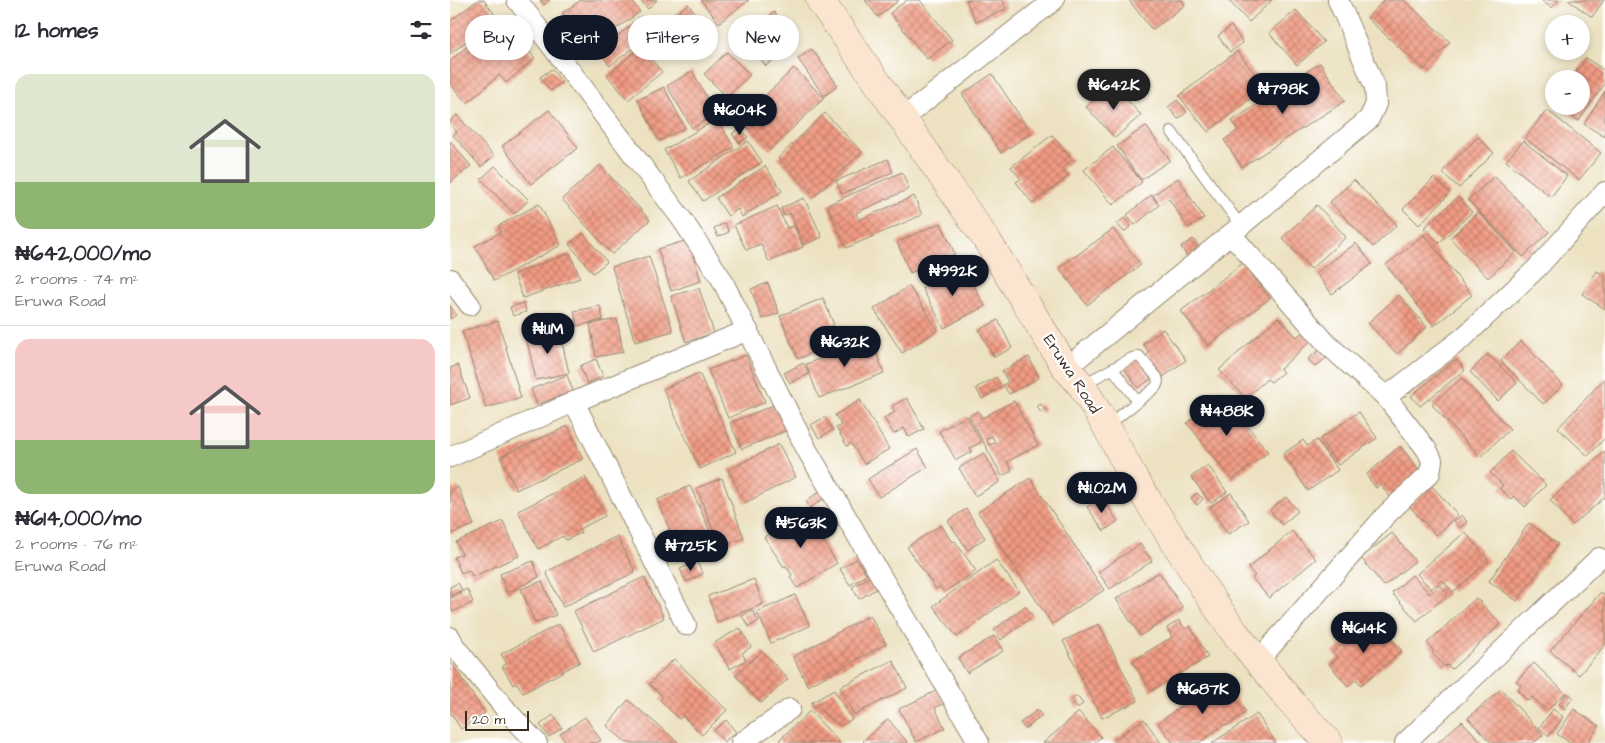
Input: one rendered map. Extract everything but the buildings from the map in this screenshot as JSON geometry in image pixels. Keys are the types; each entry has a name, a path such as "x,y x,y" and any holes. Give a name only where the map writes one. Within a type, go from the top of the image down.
{"main road":[{"name":"Eruwa Road","path":"820,0 988,242 1106,426 1136,482 1208,594 1235,633 1323,741"}],"street":[{"path":"517,0 681,218 721,278 806,450 979,743"},
{"path":"903,118 1054,0"},
{"path":"1074,377 1236,230 1369,119 1376,104 1375,87 1338,0"},
{"path":"1386,397 1464,337 1530,274 1605,192"},
{"path":"1236,230 1327,344 1386,397 1427,450 1432,460 1430,473 1386,515 1258,661"},
{"path":"450,279 470,305"},
{"path":"450,457 574,402 748,330"},
{"path":"574,402 686,625"},
{"path":"1405,743 1599,558"},
{"path":"450,637 455,647 508,712 537,743"},
{"path":"741,743 790,709"}],"lane":[{"path":"1171,131 1236,230"},
{"path":"1074,377 1113,369 1139,356 1157,377 1156,387 1106,426"},
{"path":"1113,369 1137,401"}]}
